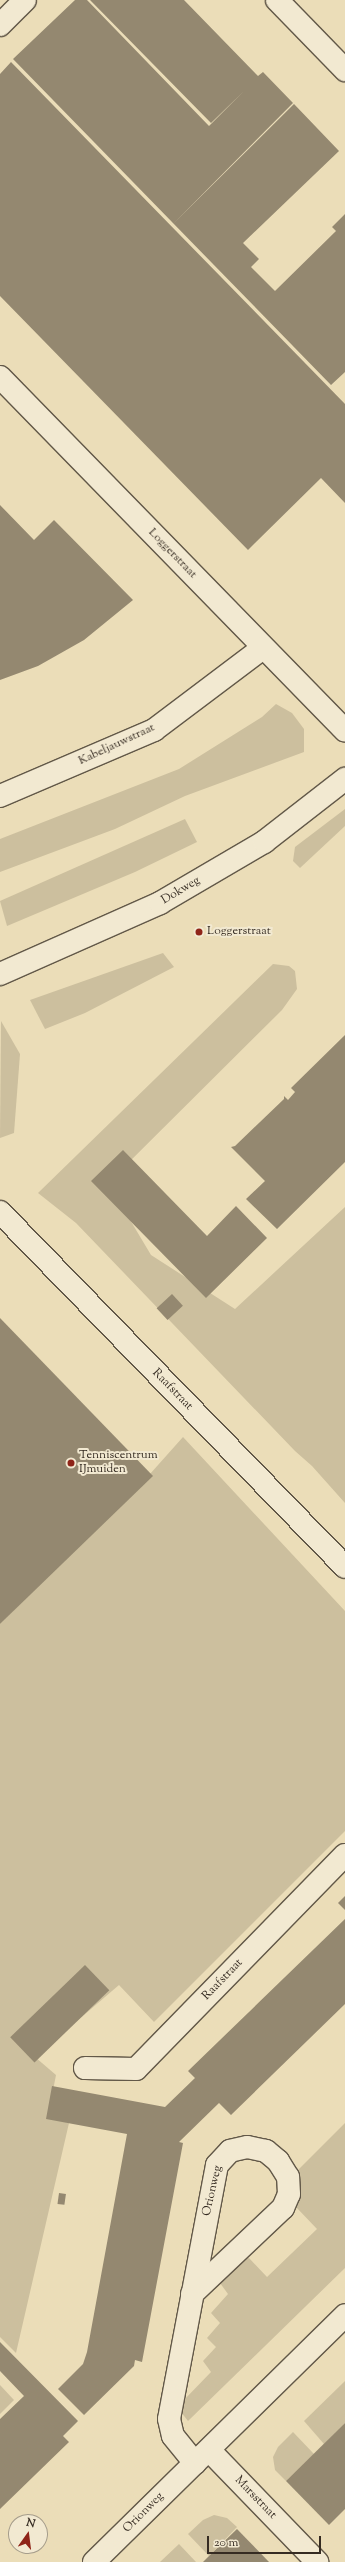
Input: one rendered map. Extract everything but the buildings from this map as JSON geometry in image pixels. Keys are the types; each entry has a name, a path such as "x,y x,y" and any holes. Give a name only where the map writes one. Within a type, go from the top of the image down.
{"street":[{"path":"0,25 25,0"},
{"path":"277,0 345,70"},
{"name":"Loggerstraat","path":"0,377 263,648 345,730"},
{"name":"Kabeljauwstraat","path":"0,796 154,730 263,648"},
{"name":"Dokweg","path":"0,974 160,904 264,842 345,779"},
{"name":"Raafstraat","path":"0,1212 345,1567"},
{"name":"Raafstraat","path":"85,2068 136,2069 345,1855"},
{"name":"Orionweg","path":"192,2294 283,2208 289,2194 288,2177 278,2161 266,2151 247,2147 230,2151 217,2165 192,2294 168,2419 173,2436 202,2457"},
{"name":"Orionweg","path":"94,2562 345,2315"},
{"name":"Marsstraat","path":"202,2457 318,2562"}],"shaded area":[{"path":"276,704 292,713 304,729 304,752 185,796 115,829 0,872 0,839 179,769 262,717"},
{"path":"345,809 345,826 300,868 293,861 295,847"},
{"path":"185,819 197,842 135,872 7,926 0,901"},
{"path":"163,953 174,967 85,1013 45,1029 30,1000"},
{"path":"273,964 289,966 295,971 297,989 282,1010 108,1183 151,1255 235,1309 345,1207 345,1503 312,1466 295,1451 76,1223 38,1193"},
{"path":"1,1021 20,1054 14,1133 0,1138"},
{"path":"183,1437 345,1611 345,1831 154,2022 119,1985 35,2057 56,2075 48,2116 69,2123 16,2353 0,2337 0,1624 150,1474"},
{"path":"345,2123 345,2268 188,2421 181,2412 183,2401 211,2372 203,2361 216,2347 207,2338 220,2323 211,2313 228,2294 220,2283 244,2259 249,2258 267,2277 317,2229 296,2207 299,2169"},
{"path":"345,2381 345,2423 324,2444 304,2421"},
{"path":"0,2385 14,2400 0,2414"},
{"path":"293,2432 314,2454 286,2481 275,2470 273,2457 278,2447"},
{"path":"214,2515 227,2518 237,2527 209,2556 188,2534 203,2520"},
{"path":"179,2544 196,2562 160,2562"}],"place":[{"name":"Loggerstraat","path":"199,932"},
{"name":"Tenniscentrum IJmuiden","path":"71,1463"}]}
